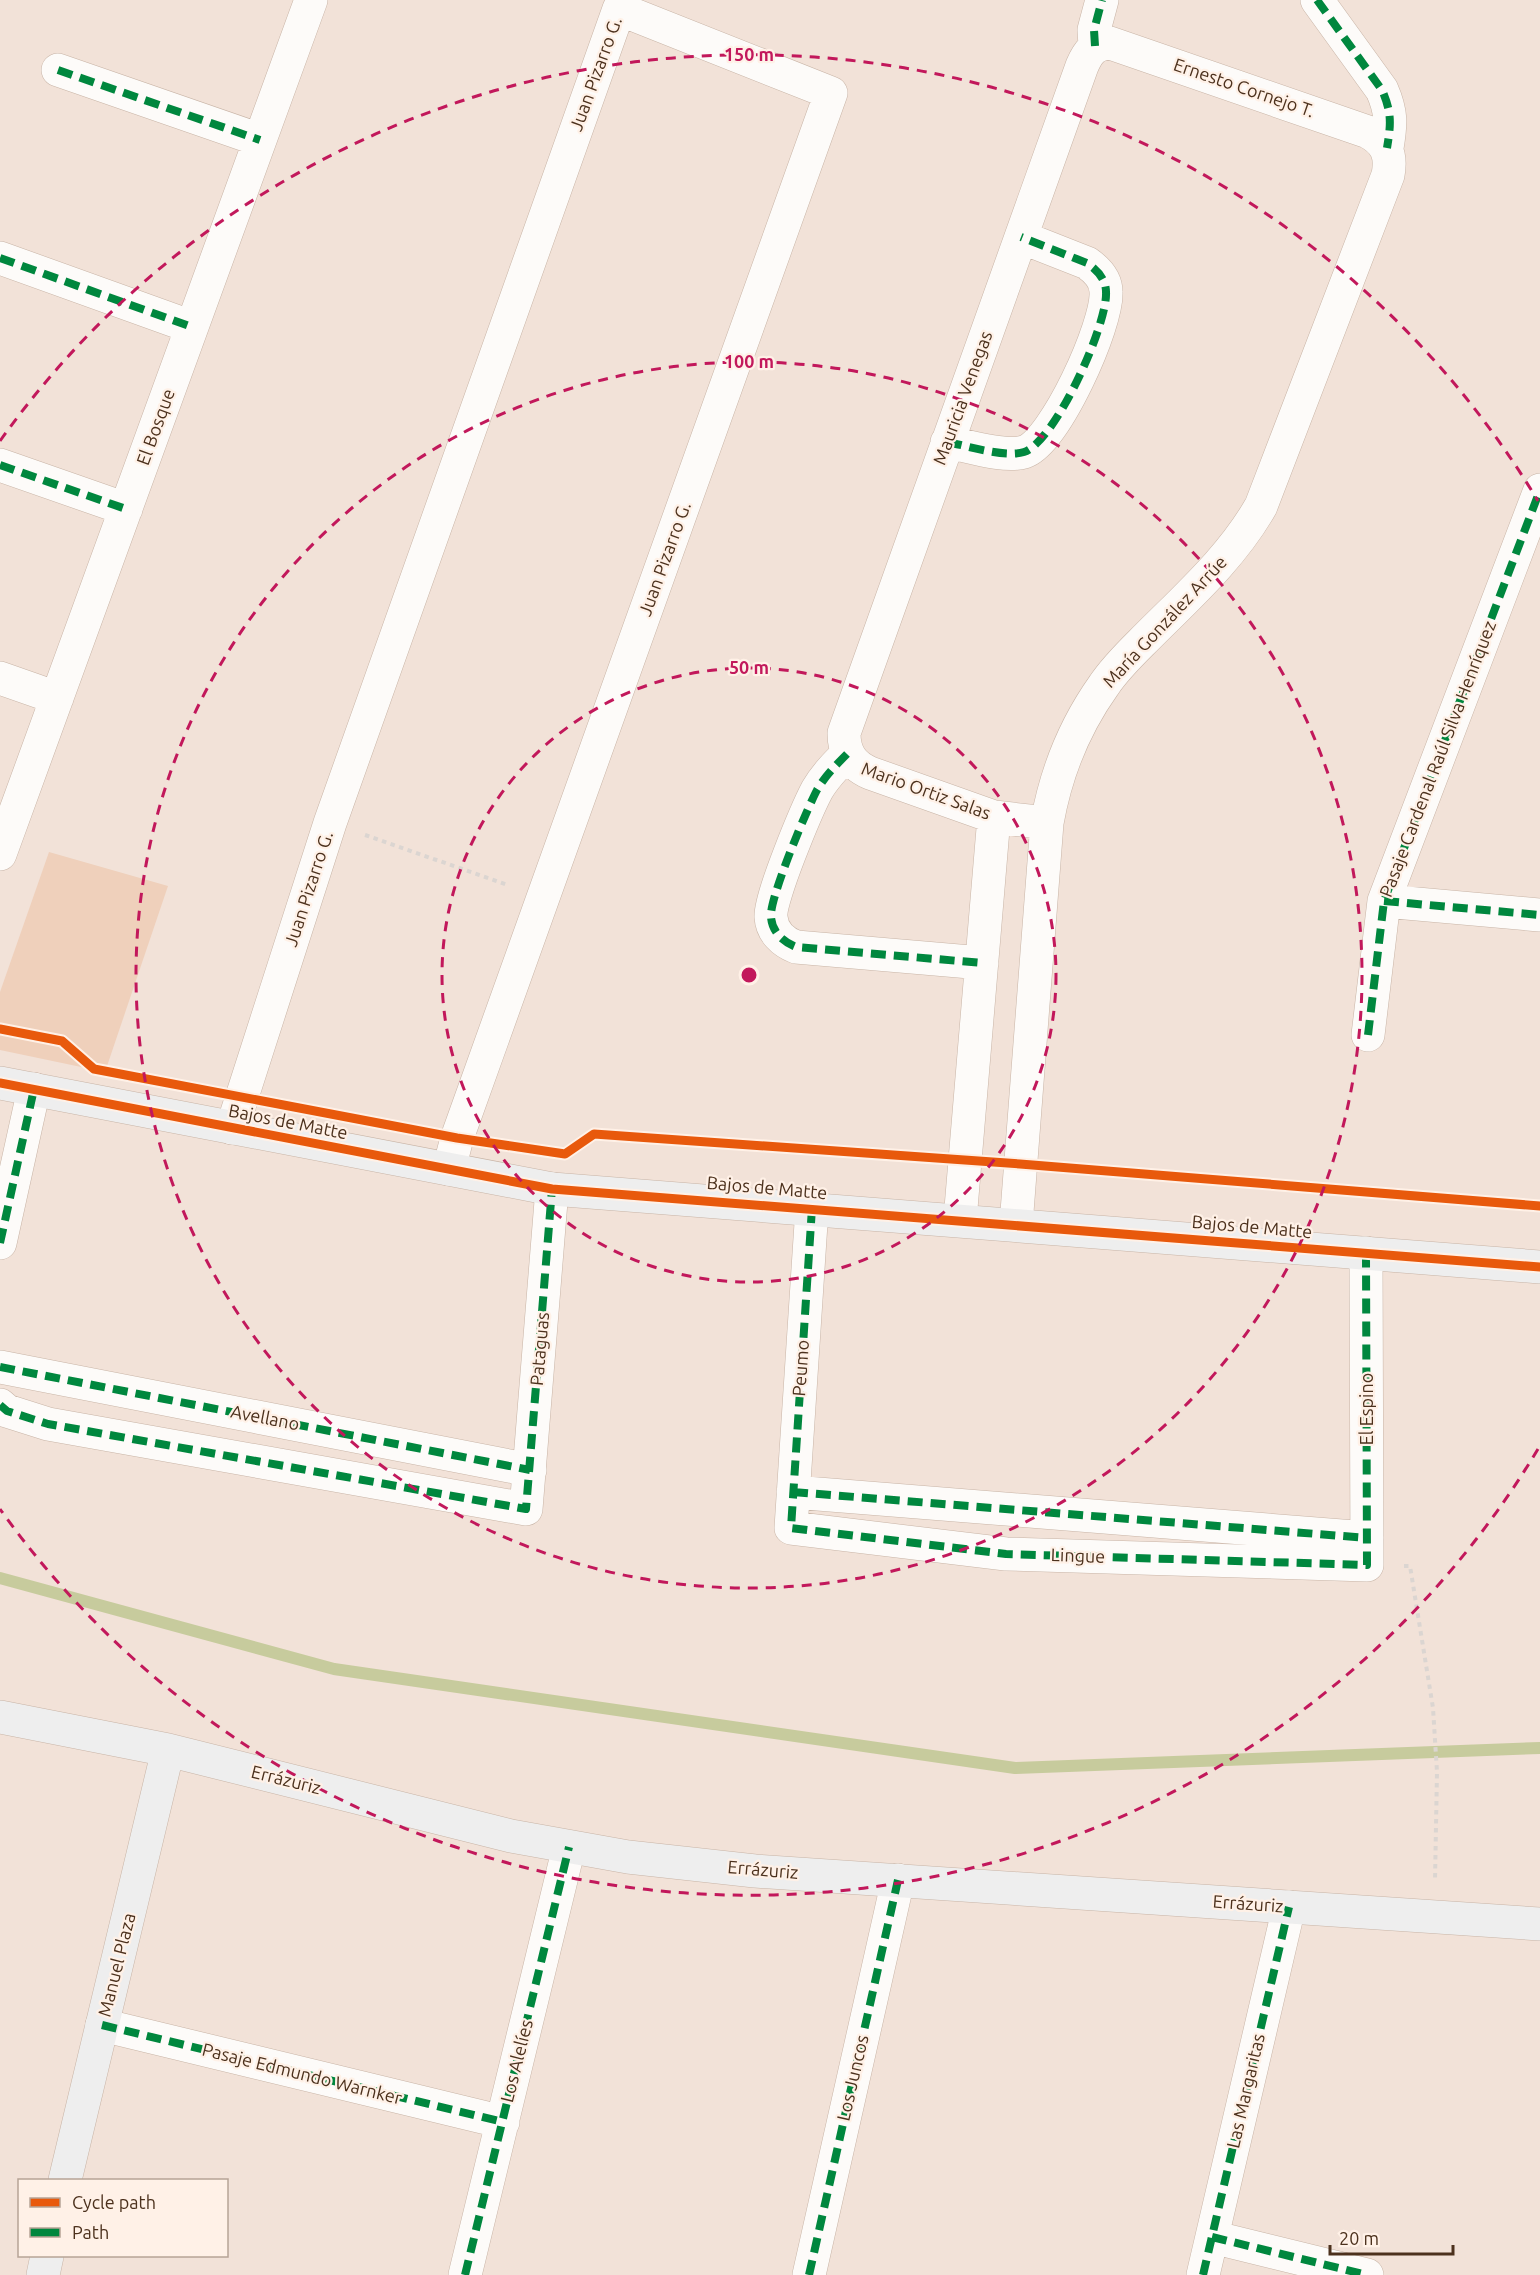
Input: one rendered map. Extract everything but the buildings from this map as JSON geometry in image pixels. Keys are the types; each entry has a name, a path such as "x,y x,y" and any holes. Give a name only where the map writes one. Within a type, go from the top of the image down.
{"street":[{"name":"El Bosque","path":"0,854 311,0"},
{"path":"1095,46 1094,30 1102,0"},
{"name":"María González Arrúe","path":"1016,1225 1047,823 1060,767 1072,738 1105,683 1126,658 1224,559 1249,528 1261,506 1388,175 1390,161 1387,148 1392,121 1389,105 1382,90 1317,0"},
{"name":"Juan Pizarro G.","path":"232,1128 330,823 619,9 831,93 457,1138 449,1169"},
{"name":"Ernesto Cornejo T.","path":"1095,46 1110,43 1129,48 1368,132 1387,148"},
{"name":"Mauricia Venegas","path":"847,754 844,744 846,724 1082,66 1088,53 1095,46"},
{"path":"58,70 260,140"},
{"path":"947,442 1010,454 1024,452 1034,447 1042,440 1065,404 1090,351 1106,302 1107,290 1103,279 1087,263 1021,237"},
{"path":"0,258 192,327"},
{"path":"0,465 126,509"},
{"name":"Pasaje Cardenal Raúl Silva Henríquez","path":"1368,1035 1384,901 1540,490"},
{"path":"0,678 57,698"},
{"path":"847,754 830,770 817,790 774,896 771,918 779,937 796,947 806,949 982,963"},
{"name":"Mario Ortiz Salas","path":"847,754 860,768 870,773 994,817 1047,823"},
{"path":"960,1220 994,817"},
{"path":"1384,901 1540,915"},
{"name":"Bajos de Matte","path":"0,1083 552,1189 1540,1267"},
{"path":"0,1243 34,1089"},
{"name":"Pataguas","path":"0,1405 14,1413 48,1424 526,1509 552,1189"},
{"name":"Peumo","path":"791,1528 812,1208"},
{"name":"El Espino","path":"1366,1253 1367,1552"},
{"name":"Avellano","path":"0,1367 530,1470"},
{"path":"793,1492 1367,1552"},
{"name":"Lingue","path":"791,1528 1006,1554 1367,1552"},
{"name":"Errázuriz","path":"0,1717 168,1750 511,1836 628,1857 754,1871 1540,1924"},
{"name":"Manuel Plaza","path":"65,2179 168,1750"},
{"name":"Los Alelíes","path":"465,2275 569,1847"},
{"name":"Los Juncos","path":"809,2275 898,1880"},
{"name":"Las Margaritas","path":"1203,2275 1289,1907"},
{"name":"Pasaje Edmundo Warnker","path":"102,2025 502,2122"},
{"path":"1212,2237 1367,2275"},
{"path":"43,2275 48,2257"}],"path":[{"path":"330,823 544,897"},
{"path":"1367,1552 1410,1566 1433,1708 1437,1772 1434,1917"}],"shaded area":[{"path":"49,852 168,886 105,1072 0,1050 0,992"}],"waterway":[{"path":"0,1578 334,1669 1015,1768 1540,1748"}],"marked path":[{"path":"1095,46 1094,30 1102,0"},
{"path":"1317,0 1382,90 1390,119 1387,148"},
{"path":"58,70 260,140"},
{"path":"947,442 1007,454 1024,452 1037,444 1064,405 1089,354 1104,308 1106,292 1103,279 1087,263 1021,237"},
{"path":"0,258 192,327"},
{"path":"0,465 126,509"},
{"path":"1368,1035 1384,901 1540,490"},
{"path":"847,754 820,785 782,874 772,907 771,917 776,932 796,947 982,963"},
{"path":"1384,901 1540,915"},
{"path":"0,1243 34,1089"},
{"path":"0,1405 7,1411 48,1424 526,1509 552,1189"},
{"path":"812,1208 791,1528 1006,1554 1367,1565 1366,1253"},
{"path":"0,1367 530,1470"},
{"path":"793,1492 1367,1538"},
{"path":"465,2275 569,1847"},
{"path":"809,2275 898,1880"},
{"path":"1203,2275 1289,1907"},
{"path":"102,2025 503,2122"},
{"path":"1212,2237 1367,2275"}],"cycle path":[{"path":"0,1029 62,1041 94,1069 457,1138 565,1154 594,1134 1020,1164 1540,1206"},
{"path":"0,1083 552,1189 1540,1267"}]}
